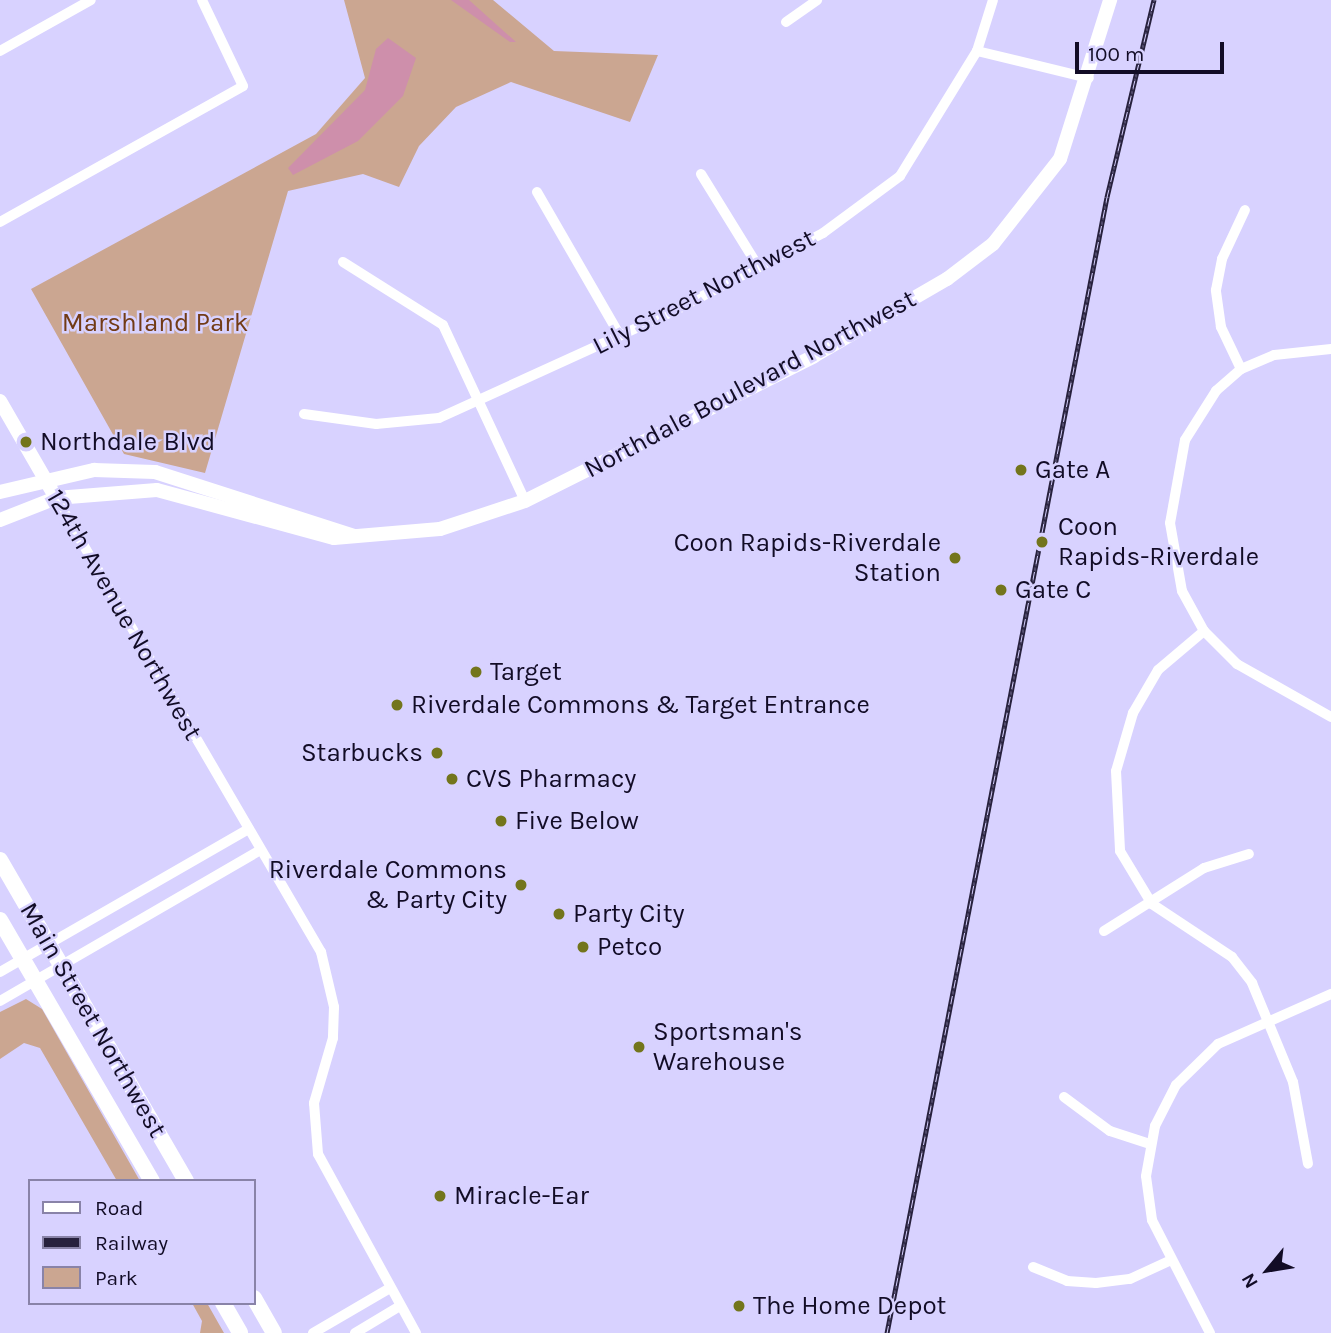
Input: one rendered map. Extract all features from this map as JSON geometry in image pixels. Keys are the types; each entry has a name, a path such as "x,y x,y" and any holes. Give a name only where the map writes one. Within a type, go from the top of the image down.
{"main road":[{"name":"Main Street Northwest","path":"0,860 185,1179"},
{"name":"Main Street Northwest","path":"0,920 151,1179"},
{"path":"256,1302 274,1333"},
{"path":"224,1305 240,1333"}],"street":[{"path":"0,51 91,0"},
{"path":"0,222 243,86 202,0"},
{"path":"786,22 817,0"},
{"name":"Lily Street Northwest","path":"304,414 413,425 480,400 620,336 759,268 823,233 900,176 977,51 993,0"},
{"name":"Northdale Boulevard Northwest","path":"0,520 56,498 157,490 214,501 317,536 355,537 440,529 525,501 814,356 947,279 1024,210 1060,159 1089,78 1110,0"},
{"path":"977,51 1089,78"},
{"path":"701,174 759,268"},
{"path":"537,192 620,336"},
{"path":"1241,369 1221,327 1216,290 1222,258 1245,211"},
{"path":"343,262 443,325 525,501"},
{"path":"1331,349 1292,350 1241,369 1193,422 1170,507 1176,571 1204,631 1237,664 1328,715 1331,702"},
{"name":"124th Avenue Northwest","path":"0,401 260,850"},
{"path":"0,492 44,478 94,470 155,472 355,537"},
{"path":"1204,631 1158,670 1143,693 1116,771 1120,851 1152,904 1232,957 1270,1020 1293,1082 1308,1164"},
{"path":"0,972 249,828"},
{"path":"0,1001 260,850 331,980 333,1038 314,1103 318,1154 416,1333"},
{"path":"1104,931 1152,904 1204,868 1249,854"},
{"path":"1210,1333 1169,1261 1149,1206 1150,1144 1186,1073 1218,1044 1331,994"},
{"path":"1064,1097 1110,1131 1150,1144"},
{"path":"1034,1267 1067,1281 1097,1283 1130,1279 1169,1261"},
{"path":"313,1333 390,1288"},
{"path":"355,1333 400,1306"}],"green space":[{"name":"Marshland Park","path":"344,0 493,0 554,51 658,55 630,122 511,82 456,107 419,146 399,187 363,174 288,191 205,473 124,454 31,289 316,134 365,78"},
{"path":"26,999 42,1009 139,1179 116,1179 40,1048 24,1043 0,1059 0,1012"},
{"path":"193,1305 208,1305 224,1333 200,1333 202,1321"}],"shaded area":[{"path":"451,0 469,0 516,42 510,42"},
{"path":"388,38 416,58 403,96 358,141 293,175 288,168 365,90 376,49"}],"railway":[{"path":"887,1333 1107,197 1154,0"}],"place":[{"name":"Northdale Blvd","path":"26,442"},
{"name":"Gate A","path":"1021,470"},
{"name":"Coon Rapids-Riverdale","path":"1042,542"},
{"name":"Coon Rapids-Riverdale Station","path":"955,558"},
{"name":"Gate C","path":"1001,590"},
{"name":"Target","path":"476,672"},
{"name":"Riverdale Commons & Target Entrance","path":"397,705"},
{"name":"Starbucks","path":"437,753"},
{"name":"CVS Pharmacy","path":"452,779"},
{"name":"Five Below","path":"501,821"},
{"name":"Riverdale Commons & Party City","path":"521,885"},
{"name":"Party City","path":"559,914"},
{"name":"Petco","path":"583,947"},
{"name":"Sportsman's Warehouse","path":"639,1047"},
{"name":"Miracle-Ear","path":"440,1196"},
{"name":"The Home Depot","path":"739,1306"}]}
